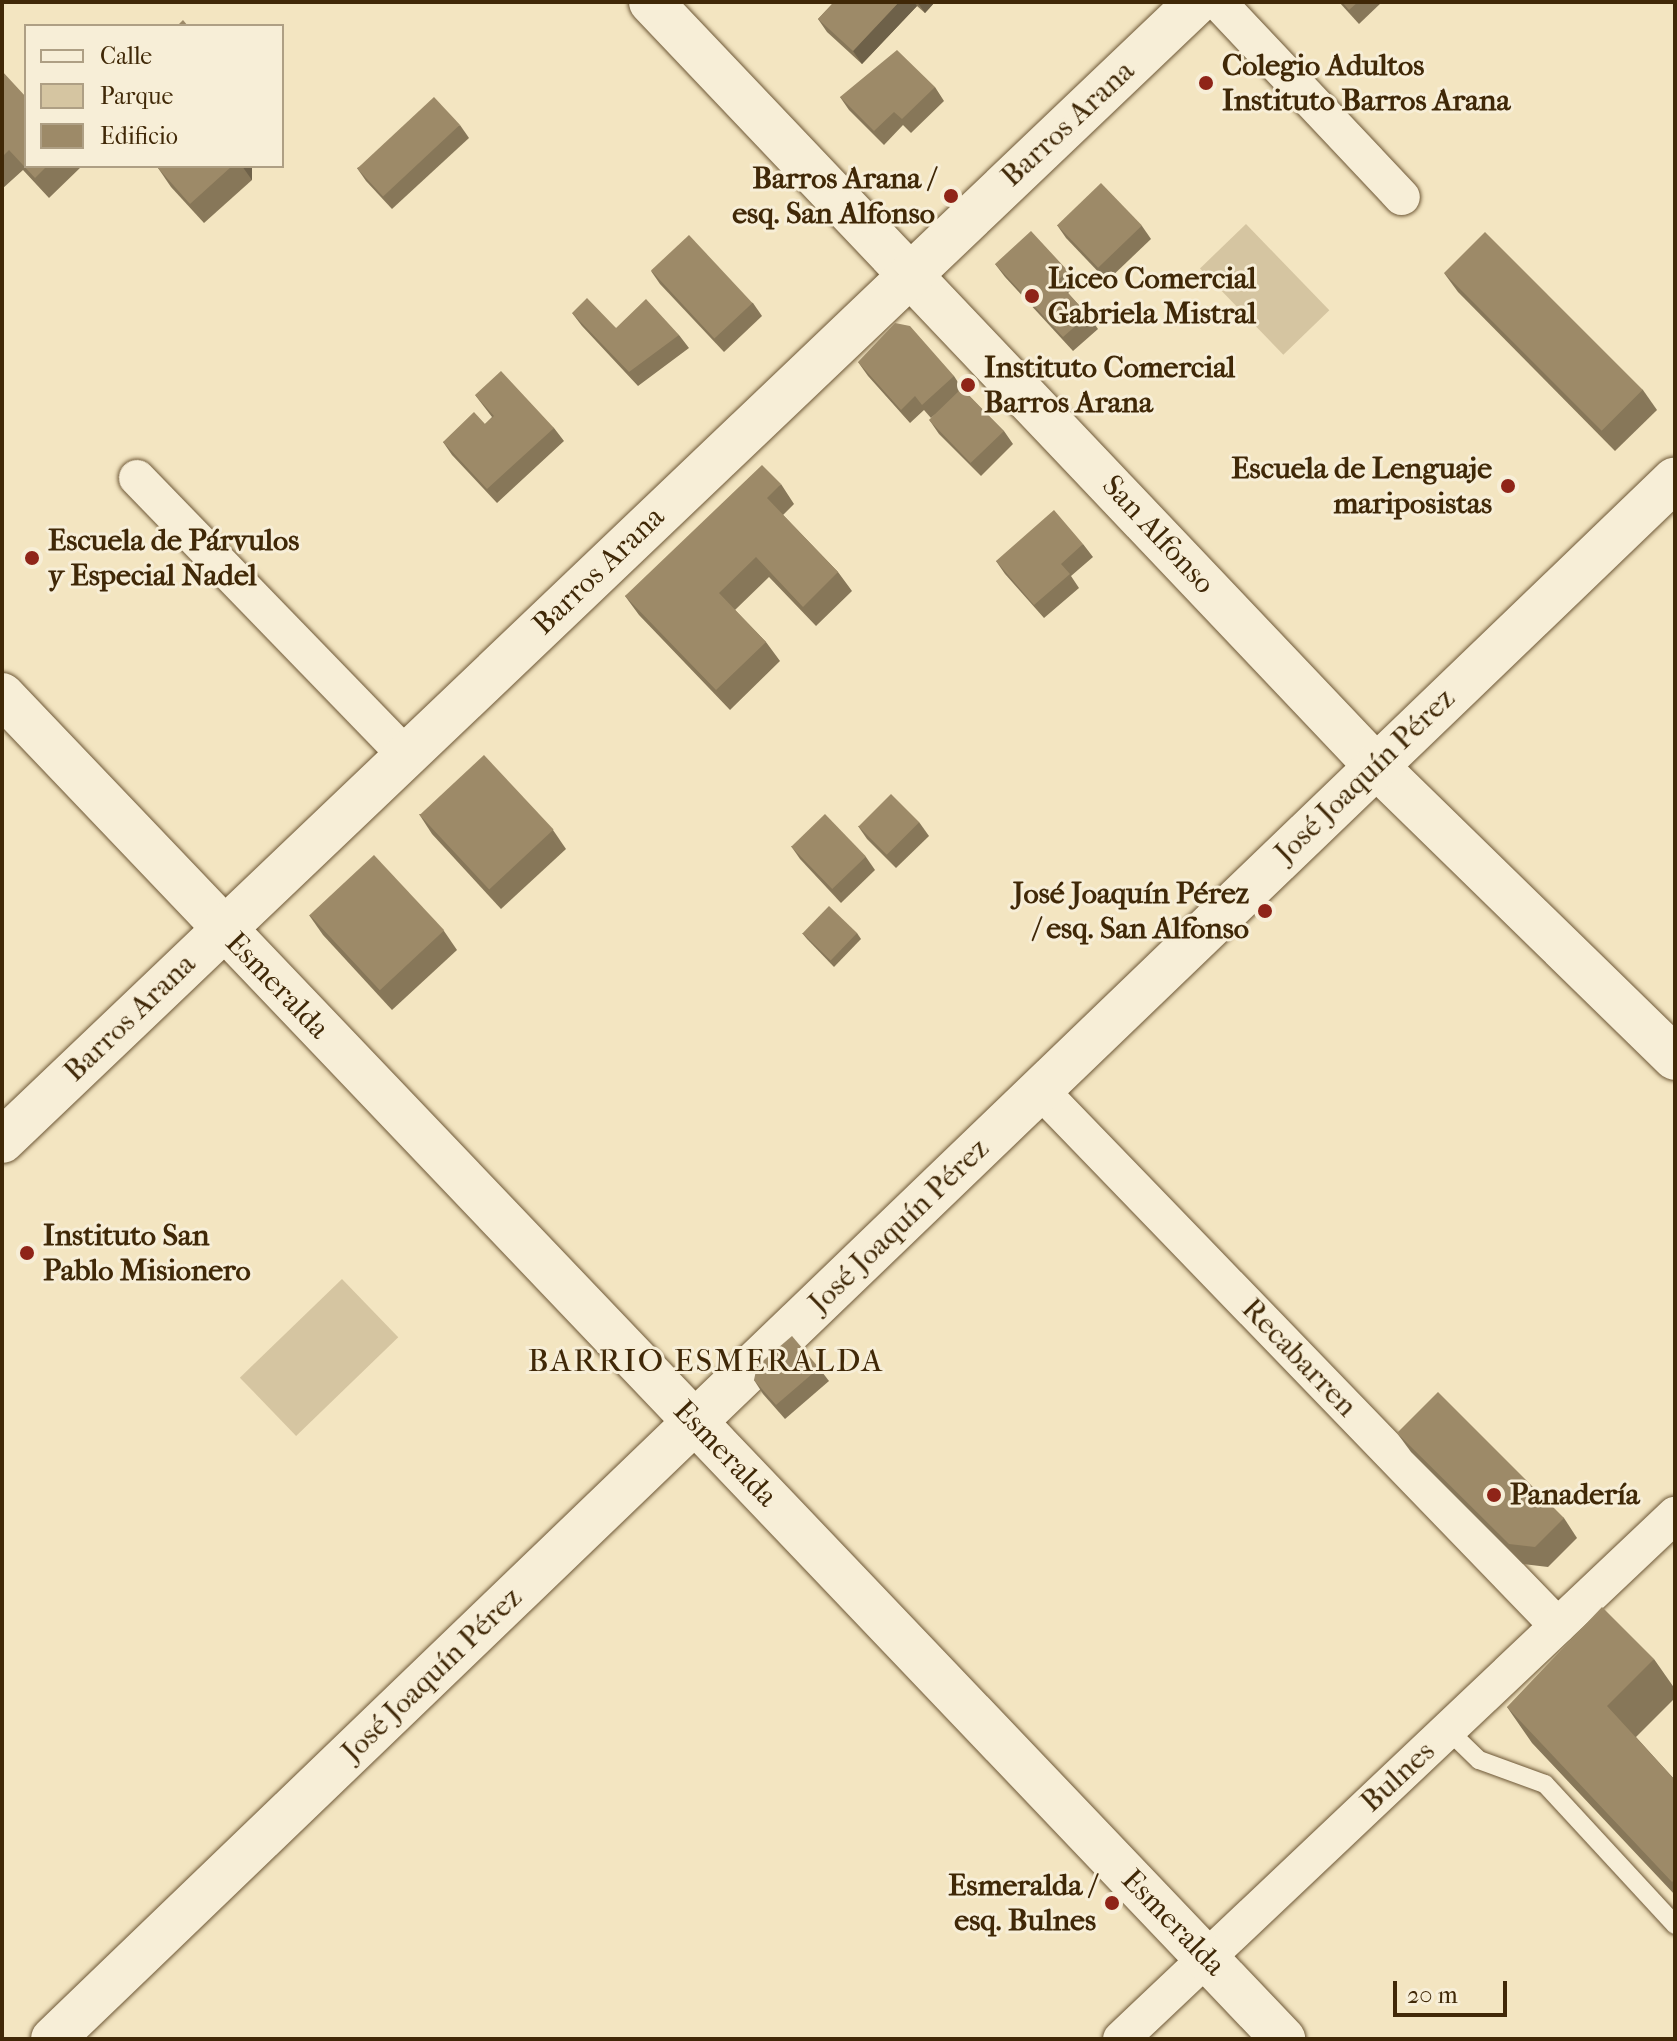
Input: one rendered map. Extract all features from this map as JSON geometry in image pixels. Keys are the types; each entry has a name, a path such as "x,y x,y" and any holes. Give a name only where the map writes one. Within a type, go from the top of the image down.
{"main road":[{"name":"San Alfonso","path":"651,2 912,273 1376,766 1675,1058"},
{"name":"Barros Arana","path":"2,1141 1197,2"},
{"name":"José Joaquín Pérez","path":"53,2039 1675,479"},
{"name":"Esmeralda","path":"2,695 1283,2039"}],"street":[{"path":"1218,2 1402,197"},
{"path":"137,478 406,756"},
{"name":"Recabarren","path":"1040,1090 1558,1626"},
{"name":"Bulnes","path":"1121,2039 1675,1515"}],"lane":[{"path":"1448,1730 1479,1760 1545,1784 1675,1925"}],"green space":[{"path":"1246,224 1329,310 1283,355 1200,268"},
{"path":"342,1279 398,1337 296,1436 240,1378"}],"building":[{"path":"834,2 899,2 853,51 818,19"},
{"path":"1342,2 1358,2 1349,10"},
{"path":"897,50 935,87 902,119 894,112 874,131 840,97"},
{"path":"2,71 24,95 24,166 9,150 2,157"},
{"path":"434,97 460,125 383,196 357,169"},
{"path":"26,168 45,168 35,178"},
{"path":"158,168 230,168 190,204"},
{"path":"1101,183 1142,225 1098,268 1057,225"},
{"path":"1031,231 1068,271 1057,281 1088,315 1063,337 995,264"},
{"path":"1485,232 1643,390 1602,431 1444,273"},
{"path":"689,235 752,303 714,338 651,270"},
{"path":"587,298 616,328 646,299 679,335 629,372 572,313"},
{"path":"895,323 910,326 954,376 922,405 915,396 901,410 858,362"},
{"path":"501,371 554,428 487,489 443,442 474,412 485,424 494,416 475,395"},
{"path":"962,388 1004,431 971,463 929,420"},
{"path":"762,465 781,484 767,498 838,572 803,607 756,557 719,593 766,642 716,690 625,596"},
{"path":"1054,510 1083,544 1061,564 1070,574 1034,605 996,561"},
{"path":"484,755 554,830 489,890 420,815"},
{"path":"891,794 919,822 887,855 858,827"},
{"path":"825,814 866,856 832,889 791,847"},
{"path":"374,855 444,930 380,990 310,915"},
{"path":"829,906 857,933 831,960 803,933"},
{"path":"792,1336 819,1368 776,1405 754,1380 757,1366"},
{"name":"Panadería","path":"1438,1392 1564,1518 1535,1547 1509,1544 1397,1433"},
{"path":"1602,1607 1654,1659 1607,1706 1675,1780 1675,1879 1672,1882 1507,1707"}],"place":[{"name":"Colegio Adultos Instituto Barros Arana","path":"1206,83"},
{"name":"Barros Arana / esq. San Alfonso","path":"951,196"},
{"name":"Liceo Comercial Gabriela Mistral","path":"1032,296"},
{"name":"Instituto Comercial Barros Arana","path":"968,385"},
{"name":"Escuela de Lenguaje mariposistas","path":"1508,486"},
{"name":"Escuela de Párvulos y Especial Nadel","path":"32,558"},
{"name":"José Joaquín Pérez / esq. San Alfonso","path":"1265,911"},
{"name":"Instituto San Pablo Misionero","path":"27,1253"},
{"name":"Panadería","path":"1494,1495"},
{"name":"Esmeralda / esq. Bulnes","path":"1112,1903"}],"district":[{"name":"BARRIO ESMERALDA","path":"706,1361"}]}
